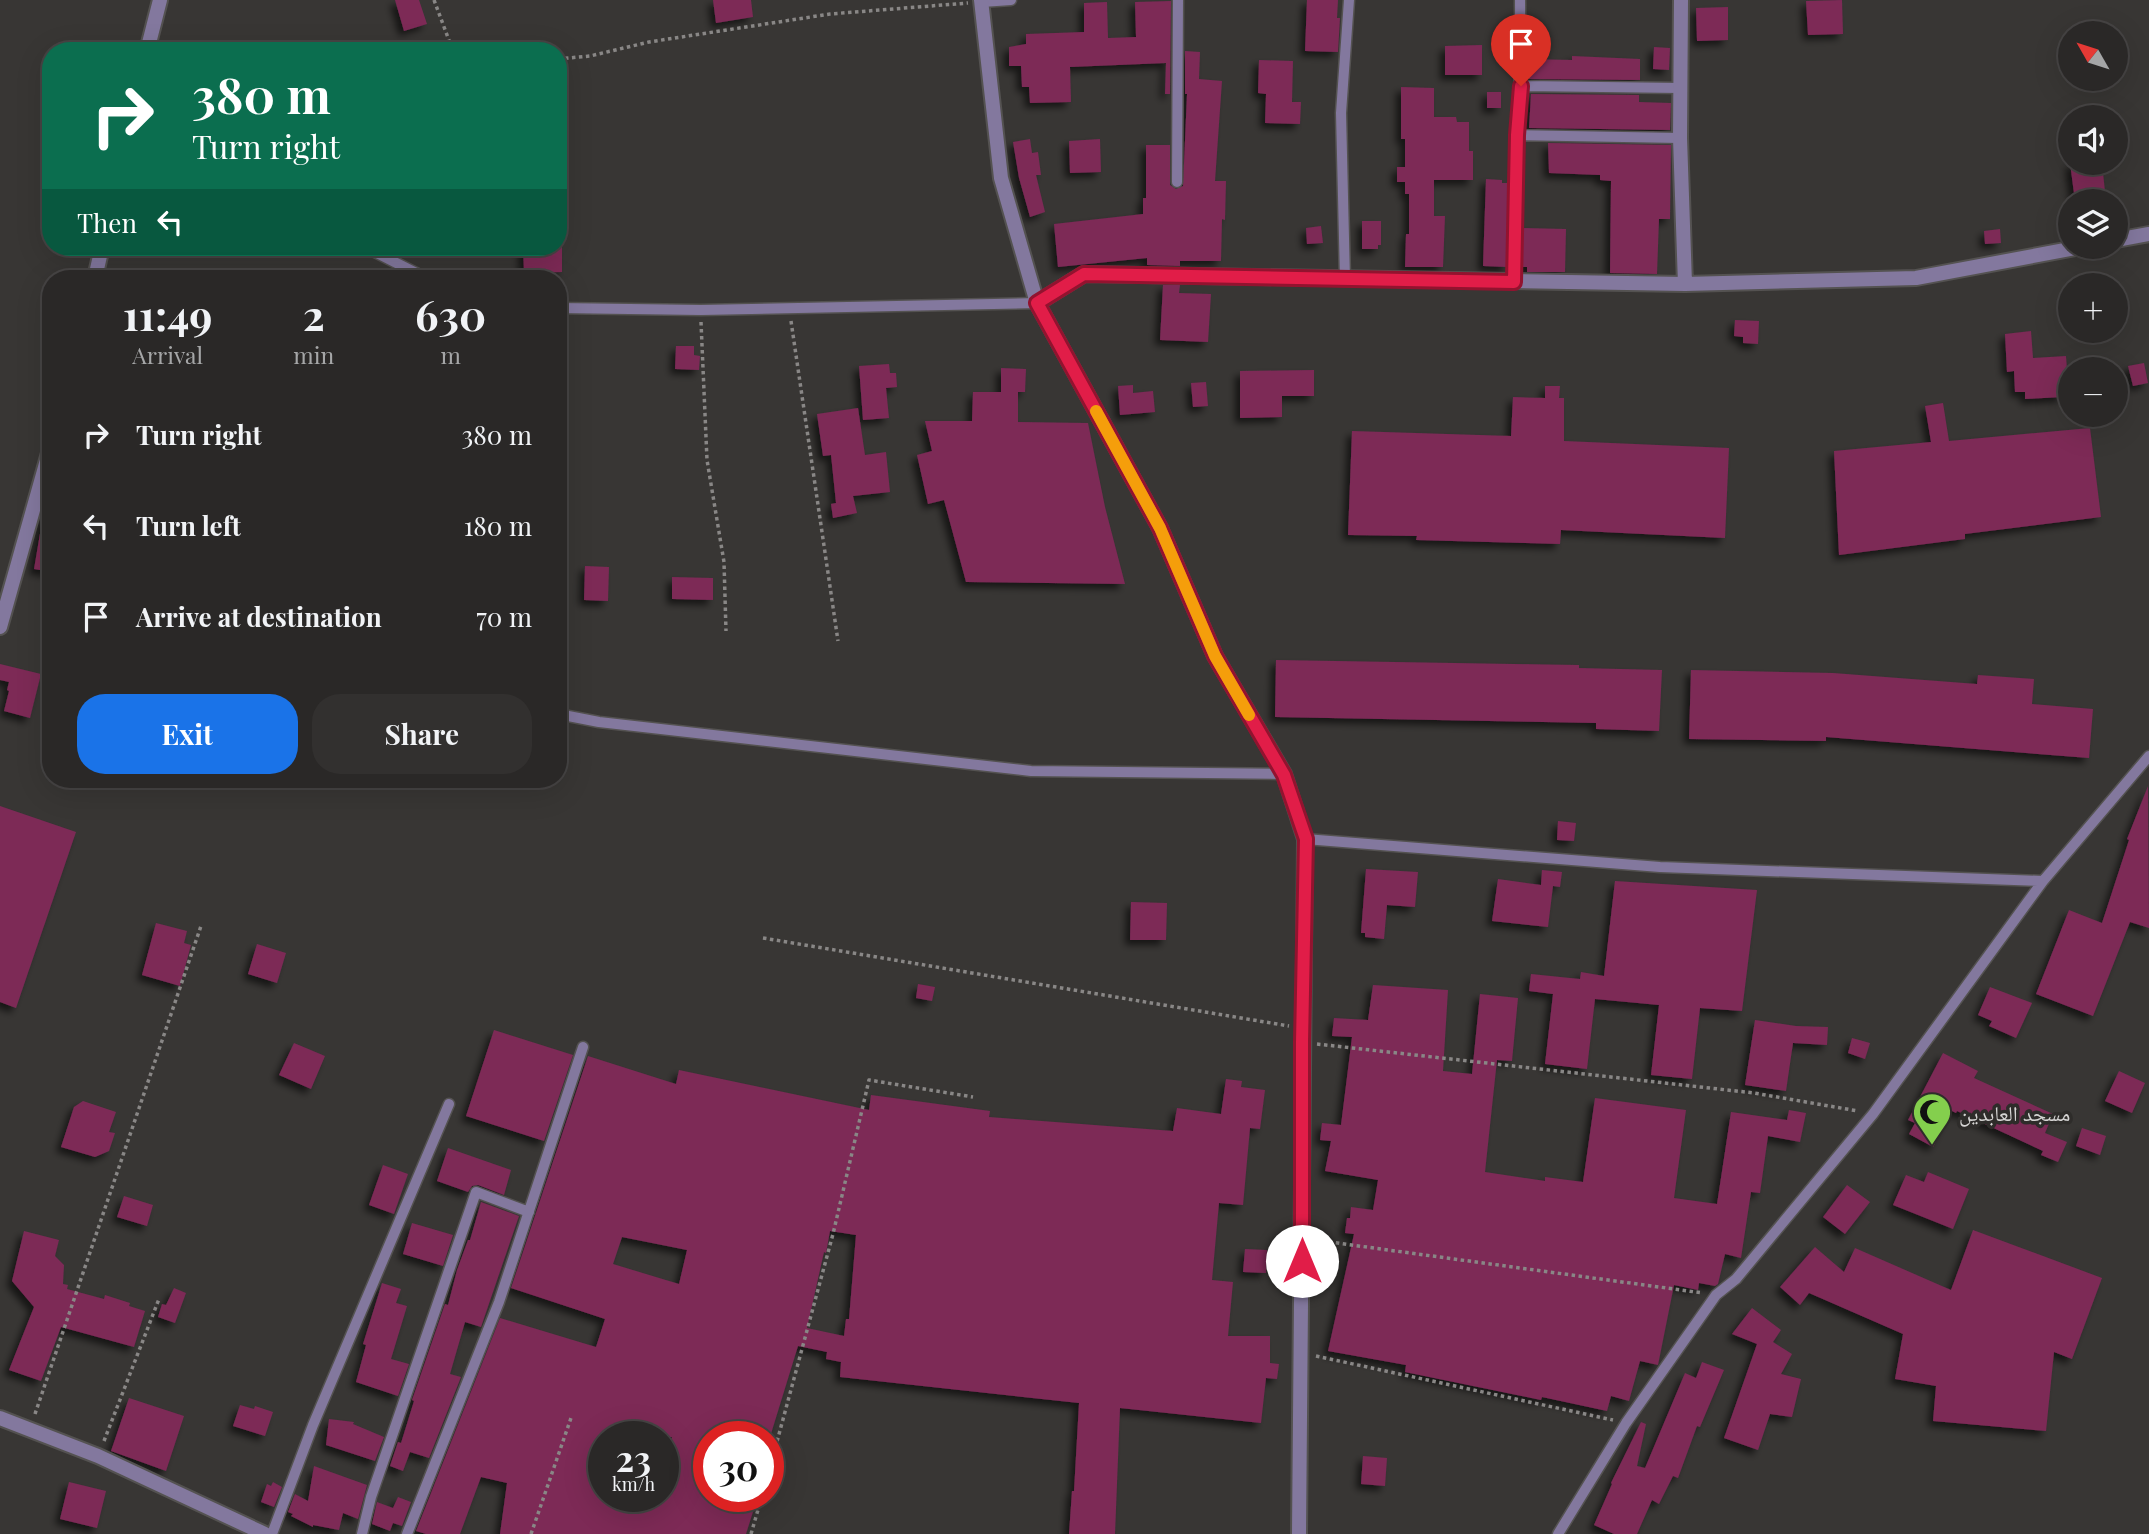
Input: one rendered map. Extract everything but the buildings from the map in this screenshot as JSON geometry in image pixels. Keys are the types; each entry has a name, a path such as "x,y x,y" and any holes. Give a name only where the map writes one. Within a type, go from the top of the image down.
{"street":[{"path":"149,42 160,0"},
{"path":"1681,0 1680,138 1685,284"},
{"path":"982,1 1001,178 1037,303 1160,528 1215,656 1284,775 1306,839 1299,1534"},
{"path":"2128,238 2149,234"},
{"path":"1037,303 1084,274 1685,284 1916,278 2058,251"},
{"path":"0,627 42,478"},
{"path":"0,1418 98,1456 265,1534"}],"lane":[{"path":"982,1 1011,0"},
{"path":"1177,182 1178,0"},
{"path":"1345,280 1341,113 1349,0"},
{"path":"1514,282 1517,135 1521,86 1520,0"},
{"path":"1521,86 1680,88"},
{"path":"1517,135 1680,138"},
{"path":"383,256 410,270"},
{"path":"567,308 701,310 1037,303"},
{"path":"567,715 599,722 1031,771 1284,775"},
{"path":"1558,1534 1626,1423 1716,1295 1736,1279 1873,1114 2043,881 2149,756"},
{"path":"1306,839 1660,867 2043,881"},
{"path":"407,1534 499,1302 583,1047"},
{"path":"272,1534 313,1425 449,1104"},
{"path":"362,1534 371,1497 476,1192 529,1212"}],"path":[{"path":"434,0 450,42"},
{"path":"567,57 590,56 649,42 830,15 982,1"},
{"path":"789,308 838,641"},
{"path":"701,310 707,460 724,562 726,631"},
{"path":"29,1430 201,926"},
{"path":"763,938 1289,1026 1302,1042 1754,1093 1873,1114"},
{"path":"783,1421 833,1234 869,1080 973,1097"},
{"path":"1302,1238 1716,1295"},
{"path":"98,1456 159,1299"},
{"path":"1302,1353 1626,1423"},
{"path":"531,1534 570,1418"},
{"path":"751,1534 757,1512"}],"slow traffic":[{"path":"1096,411 1160,528 1215,656 1249,715"}],"place":[{"name":"مسجد العابدين","path":"1932,1146"}],"route":[{"path":"1302,1261 1306,839 1284,775 1215,656 1160,528 1037,303 1084,274 1514,282 1517,135 1521,86"}]}
